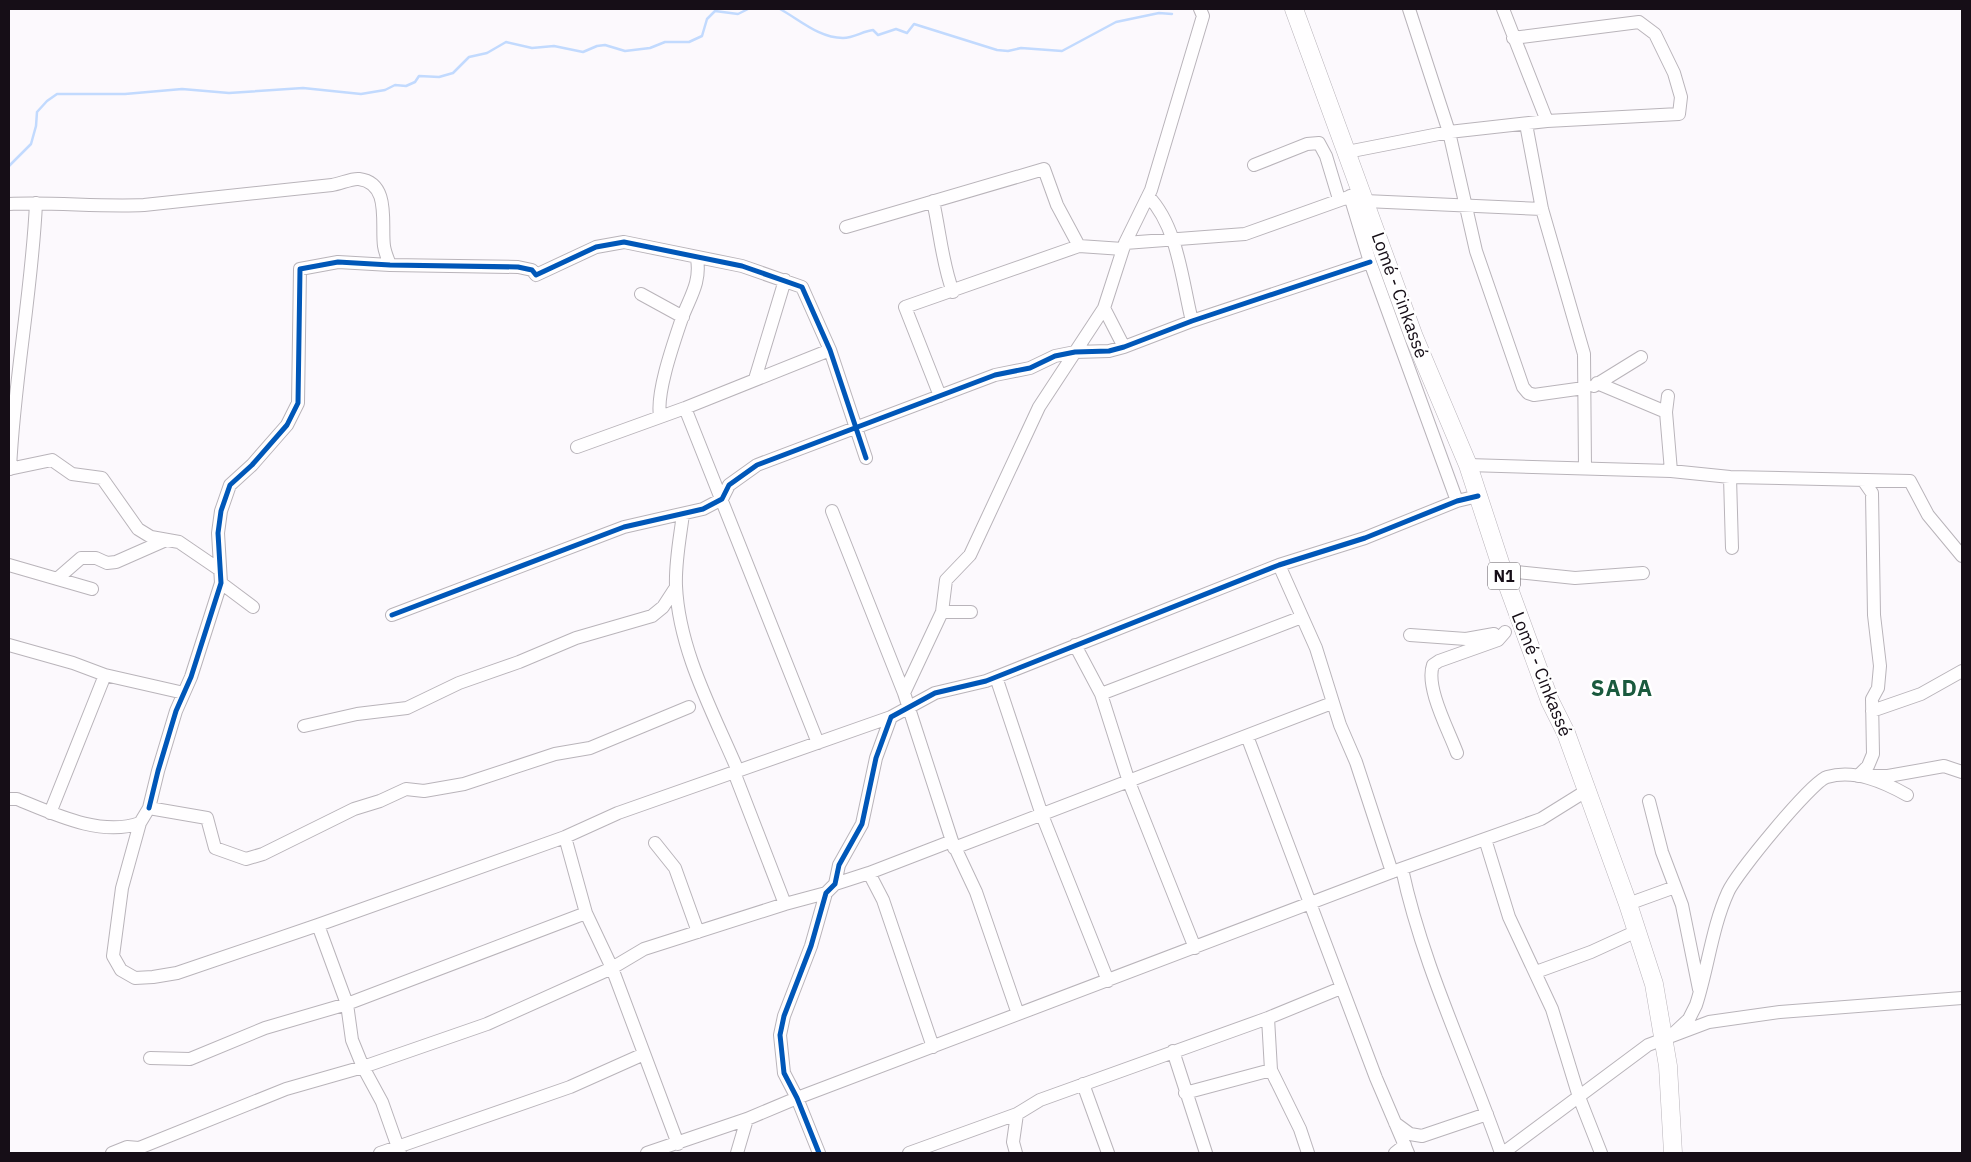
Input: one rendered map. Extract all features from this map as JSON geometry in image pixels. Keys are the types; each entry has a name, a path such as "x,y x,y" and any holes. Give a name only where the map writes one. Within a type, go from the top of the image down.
{"highway":[{"name":"Lomé - Cinkassé","path":"1294,9 1347,152 1354,197 1468,465 1505,578 1550,701 1566,732 1637,931 1668,1037 1673,1153"}],"street":[{"path":"904,693 942,612 946,580 970,555 1039,407 1104,308 1124,246 1148,196 1167,141 1203,16 1200,9"},
{"path":"1409,9 1449,132 1476,251 1523,387 1528,393 1534,395 1584,391 1641,357"},
{"path":"1503,9 1547,121"},
{"path":"1347,152 1449,132 1547,121 1679,114 1681,97 1674,73 1655,34 1639,22 1513,38"},
{"path":"1526,124 1542,209 1584,354 1585,468"},
{"path":"1254,166 1307,144 1318,143 1354,197 1370,262 1458,501"},
{"path":"846,228 1044,169 1057,205 1079,246"},
{"path":"9,204 144,205 332,185 357,178 368,181 376,188 382,199 384,246 390,265"},
{"path":"1148,196 1159,207 1172,238 1192,321"},
{"path":"940,396 905,307 1079,246 1124,246 1172,238 1245,234 1354,197 1542,209"},
{"path":"933,201 943,246 944,269 952,292"},
{"path":"36,203 34,245 20,342 9,469 52,460 72,474 102,478 138,529 152,537 179,542 220,570"},
{"path":"866,458 854,428 830,350 802,286 785,280 742,266 697,259 624,242 596,247 536,276 532,270 518,267 390,265 338,262 300,269 298,403 287,425 252,465 230,486 221,511 218,533 221,584 158,771 149,808 140,823 122,888 112,956 121,970 135,978 177,973 318,925 565,837 618,814 736,771 890,717 935,693 953,691 996,677 1279,565 1365,538 1458,501 1478,496"},
{"path":"660,416 659,397 683,317 698,280 697,259"},
{"path":"392,615 624,527 703,509 722,499 729,485 757,465 996,375 1021,371 1054,356 1075,352 1100,352 1124,347 1192,321 1370,262"},
{"path":"755,379 785,280"},
{"path":"641,294 683,317"},
{"path":"1104,308 1124,347"},
{"path":"1396,335 1414,337"},
{"path":"577,447 684,408 830,350"},
{"path":"1597,383 1666,412"},
{"path":"1668,396 1666,412 1671,471"},
{"path":"684,408 818,743"},
{"path":"1468,465 1671,471 1730,477 1910,481 1928,515 1962,556"},
{"path":"1730,477 1732,548"},
{"path":"1858,776 1868,766 1873,754 1872,699 1878,688 1880,666 1874,615 1872,493 1863,480"},
{"path":"832,511 904,693 953,844 976,892 1018,1014"},
{"path":"684,514 676,587 688,653 736,771 785,904"},
{"path":"58,578 81,558 96,558 107,563 116,562 166,540"},
{"path":"9,565 92,589"},
{"path":"1279,565 1316,648 1332,703 1397,870 1416,927 1425,946 1438,988 1502,1153 1648,1045 1709,1022 1780,1012 1962,998"},
{"path":"1505,578 1517,572 1574,578 1643,574"},
{"path":"221,584 253,607"},
{"path":"304,726 358,714 407,708 459,683 519,662 576,638 652,616 663,607 676,587"},
{"path":"942,612 972,612"},
{"path":"1101,694 1302,617"},
{"path":"1410,635 1466,639 1523,627"},
{"path":"1457,753 1435,695 1431,680 1433,665 1439,661 1498,640 1505,632"},
{"path":"9,645 73,662 106,675 184,693"},
{"path":"1075,645 1101,694 1129,782 1195,948"},
{"path":"1872,711 1921,694 1962,671"},
{"path":"50,813 106,675"},
{"path":"996,677 1042,815 1108,981"},
{"path":"112,1153 127,1147 139,1148 286,1089 362,1067 487,1024 612,968 644,949 785,904 869,872 1042,815 1332,703"},
{"path":"149,808 207,818 215,848 246,859 264,854 354,809 380,801 406,789 424,791 464,784 555,754 590,748 689,707"},
{"path":"819,1153 797,1098 784,1073 780,1035 784,1016 811,946 830,888 839,865 862,824 876,758 890,717"},
{"path":"1247,736 1341,988 1395,1123 1403,1151"},
{"path":"1668,1037 1689,1019 1700,992 1719,916 1728,891 1814,785 1826,777 1888,776 1944,766 1962,772"},
{"path":"1858,776 1883,782 1907,795"},
{"path":"646,1153 747,1120 797,1098 1397,870 1541,819 1586,791"},
{"path":"9,799 17,799 50,813 81,823 127,828 140,823"},
{"path":"1649,801 1662,852 1682,905 1700,992"},
{"path":"565,837 586,913 612,968 678,1144"},
{"path":"1485,839 1509,917 1552,1009 1579,1097 1601,1153"},
{"path":"654,843 675,868 698,932"},
{"path":"869,872 882,900 933,1047"},
{"path":"1628,904 1675,887"},
{"path":"150,1058 190,1058 265,1028 347,1004 586,913"},
{"path":"318,925 347,1004 352,1040 362,1067 382,1102 399,1151"},
{"path":"1536,972 1591,952 1637,931"},
{"path":"912,1153 1017,1114 1040,1100 1268,1018 1341,988"},
{"path":"1268,1018 1271,1070 1300,1128 1308,1153"},
{"path":"1173,1051 1206,1153"},
{"path":"380,1153 399,1151 570,1087 644,1054"},
{"path":"1186,1093 1271,1070"},
{"path":"1083,1084 1108,1153"},
{"path":"1016,1153 1013,1142 1017,1114"},
{"path":"1395,1123 1410,1134 1422,1136 1488,1114"},
{"path":"737,1153 747,1120"}],"waterway":[{"path":"9,166 31,144 36,126 37,112 57,94 125,94 182,89 229,93 303,88 361,94 385,90 395,85 406,86 415,82 419,76 439,77 453,73 469,57 487,53 506,42 532,48 554,46 583,52 605,45 625,51 650,48 665,42 689,42 702,36 707,19 715,11 738,14 748,9"},
{"path":"780,9 810,28 834,37 847,38 873,30 878,35 896,29 907,33 914,24 997,50 1008,51 1021,48 1062,51 1116,22 1159,13 1172,14"}],"cycle path":[{"path":"149,808 176,711 191,677 221,583 218,533 221,511 230,485 252,465 287,425 298,403 300,269 338,262 390,265 518,267 532,270 536,275 596,247 624,242 742,266 802,287 830,350 866,458"},
{"path":"392,615 624,527 703,509 722,499 729,485 757,465 995,375 1030,368 1055,356 1075,352 1109,351 1124,347 1192,321 1370,262"},
{"path":"819,1153 797,1098 784,1073 780,1035 784,1016 811,946 826,893 835,884 839,865 862,824 876,758 891,717 935,693 986,681 1279,565 1365,538 1457,501 1478,496"}],"district":[{"name":"SADA","path":"1622,687"}]}
